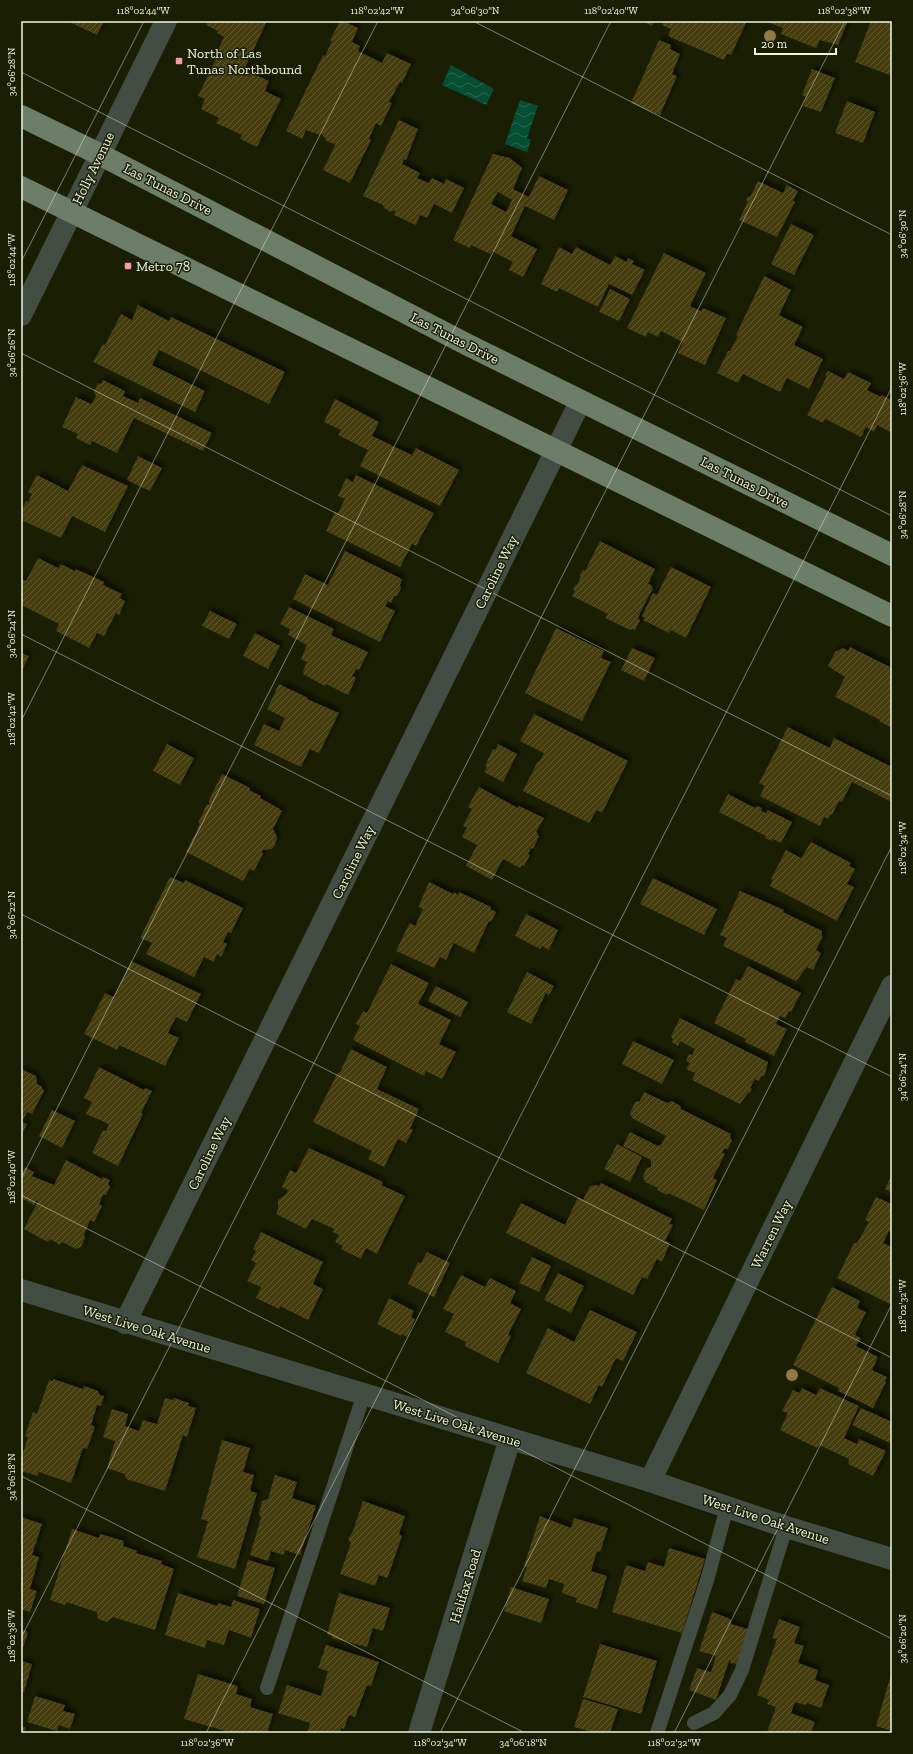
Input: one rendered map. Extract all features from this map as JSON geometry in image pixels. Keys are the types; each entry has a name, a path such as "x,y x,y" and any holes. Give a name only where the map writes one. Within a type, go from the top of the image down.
{"main road":[{"name":"Las Tunas Drive","path":"21,116 99,154 580,402 677,448 892,556"},
{"path":"21,187 71,213 892,616"}],"street":[{"name":"Holly Avenue","path":"21,315 99,154 166,21"},
{"name":"Caroline Way","path":"125,1323 580,402"},
{"name":"Warren Way","path":"650,1481 892,986"},
{"name":"West Live Oak Avenue","path":"21,1290 125,1323 650,1481 786,1527 892,1559"},
{"name":"Halifax Road","path":"419,1733 510,1439"}],"lane":[{"path":"267,1688 364,1394"},
{"path":"657,1733 708,1577 727,1507"},
{"path":"694,1723 714,1713 730,1695 744,1664 786,1527"}],"water":[{"path":"451,65 494,89 486,105 442,85"},
{"path":"520,100 538,106 527,138 531,140 527,152 505,144"}],"building":[{"path":"67,21 104,21 97,35"},
{"path":"208,21 267,21 244,70 269,81 265,91 281,99 257,147 240,139 242,135 216,123 219,118 201,109 205,99 198,96 216,59 214,58 224,37 217,33 218,31 206,25"},
{"path":"340,21 358,28 352,42 360,46 358,51 382,63 387,53 411,64 402,83 400,82 389,102 392,103 381,126 376,123 369,139 371,140 350,183 323,170 336,143 334,144 325,140 326,138 322,136 323,134 321,133 320,135 306,130 302,139 286,131 323,55 325,56 332,41 330,40"},
{"path":"642,21 655,21 652,26"},
{"path":"664,21 747,21 731,55 727,54 724,60 668,36 671,29 662,25"},
{"path":"765,21 848,21 838,45 820,40 816,48 781,34 783,28"},
{"path":"871,21 892,21 892,76 855,62"},
{"path":"659,40 671,45 670,49 680,54 672,74 677,76 660,115 631,103"},
{"path":"812,69 835,78 821,112 803,106 806,97 802,95"},
{"path":"847,101 875,112 863,143 835,133"},
{"path":"399,120 418,129 406,160 404,159 402,164 420,173 417,178 429,183 432,178 444,184 446,179 464,188 452,213 434,204 427,218 420,215 416,225 394,215 396,211 394,210 391,212 384,208 383,205 363,196"},
{"path":"493,154 510,158 522,168 513,189 529,197 539,176 568,190 554,220 525,206 511,236 537,249 523,277 509,270 513,262 492,251 490,254 471,245 470,248 453,240","holes":["498,192 512,200 506,212 491,204"]},
{"path":"758,181 783,193 787,185 798,191 793,201 795,202 777,237 739,220 748,201 746,200 748,196 750,197"},
{"path":"791,224 814,235 794,275 771,264"},
{"path":"559,247 572,254 576,247 610,265 615,256 627,262 628,258 634,261 632,264 645,270 632,295 609,284 598,307 559,288 557,292 541,284"},
{"path":"664,253 706,273 690,306 701,311 703,308 726,318 705,365 678,353 683,342 661,331 658,337 648,332 646,337 627,328"},
{"path":"764,276 791,290 779,315 803,327 794,345 823,359 809,389 787,378 780,392 743,374 738,383 717,373 728,351 730,351 738,336 736,335"},
{"path":"610,289 630,299 619,321 599,312"},
{"path":"138,305 169,321 171,317 285,372 269,404 159,350 152,365 205,391 195,412 93,362 103,344 105,345 121,314 132,320"},
{"path":"828,371 844,379 848,372 871,383 867,390 881,397 882,395 892,400 892,433 877,425 874,432 866,427 861,437 825,419 823,423 807,415 827,376 825,375"},
{"path":"103,380 125,391 123,396 138,403 140,398 212,433 203,451 134,418 117,453 92,441 90,445 76,438 78,434 62,427 76,397 91,404 96,396 94,392 98,383 101,384"},
{"path":"335,399 379,422 372,436 412,455 416,448 459,470 440,506 360,466 368,450 338,435 341,430 324,422"},
{"path":"138,456 162,468 150,491 127,480"},
{"path":"82,465 128,486 105,532 72,516 61,538 21,520 21,511 26,501 28,502 32,494 28,492 37,475 68,491"},
{"path":"356,475 434,513 416,546 412,544 400,567 326,531 335,512 338,513 345,499 338,496 346,478 353,482"},
{"path":"600,541 655,569 649,582 647,583 653,588 640,613 638,619 640,620 635,630 630,630 605,618 608,614 572,596 575,591 573,589 576,584 577,585 581,576 579,576 583,570 585,571"},
{"path":"345,551 402,579 400,585 401,588 397,596 394,596 391,603 388,601 385,606 395,611 380,642 293,599 305,574 328,585"},
{"path":"38,558 58,568 61,564 75,571 76,569 104,582 103,585 122,594 120,598 125,601 119,615 116,613 104,636 97,633 89,648 56,631 59,624 21,605 21,579 26,581"},
{"path":"671,567 711,587 686,638 671,630 669,633 643,620 645,618 642,616 653,593 657,595"},
{"path":"289,607 334,629 331,635 368,652 359,670 356,669 352,676 356,678 348,695 326,684 325,686 303,674 307,662 301,659 307,645 288,635 290,629 280,624"},
{"path":"210,611 237,624 229,639 202,626"},
{"path":"556,628 604,651 601,658 611,662 582,721 525,693"},
{"path":"255,633 280,646 268,669 243,656"},
{"path":"850,647 892,668 892,728 879,721 880,720 835,697 845,677 828,666 835,652 843,648 848,651"},
{"path":"632,648 655,658 644,681 621,670"},
{"path":"21,653 29,656 21,672"},
{"path":"279,684 308,698 307,699 339,713 319,753 310,749 301,767 254,745 264,724 279,731 285,718 267,709"},
{"path":"534,714 628,761 602,813 597,810 589,823 523,791 538,761 539,762 544,753 520,741"},
{"path":"788,727 830,748 834,738 892,767 892,802 852,782 842,802 839,801 832,815 830,814 828,819 824,817 820,826 760,796 765,786 759,783"},
{"path":"167,744 194,758 180,785 153,771"},
{"path":"498,744 517,754 503,782 484,772 487,767 485,766 493,749 495,750"},
{"path":"222,774 250,788 249,790 261,796 260,798 282,811 273,829 277,837 275,845 272,849 263,850 263,854 254,871 250,869 243,881 186,852 200,824 198,823 207,804 209,805 210,803 208,802"},
{"path":"479,787 518,808 519,806 544,818 536,832 539,836 533,849 531,848 528,854 530,855 524,866 522,865 520,868 503,859 492,880 466,866 477,845 462,837 467,828 463,826 472,809 468,807"},
{"path":"728,794 755,808 757,806 762,808 761,811 766,813 768,810 792,822 781,843 773,839 772,841 765,838 766,836 719,812"},
{"path":"811,842 851,863 849,866 855,869 847,884 854,887 837,921 770,886 773,880 771,879 786,850 801,858"},
{"path":"170,877 184,883 185,880 243,908 231,933 228,932 223,942 227,944 221,957 217,954 214,962 204,957 194,977 146,954 152,943 140,938"},
{"path":"653,878 717,909 704,935 640,904"},
{"path":"429,882 453,894 454,892 458,895 459,892 491,907 490,909 496,912 491,922 489,921 474,953 454,943 446,960 440,957 434,968 396,951 410,923 415,926 423,909 419,907"},
{"path":"740,891 784,910 783,912 822,931 822,938 816,950 821,953 813,970 807,967 796,981 723,946 727,938 720,935"},
{"path":"526,914 558,930 549,950 542,946 540,949 515,936"},
{"path":"131,961 201,994 187,1022 176,1017 168,1033 179,1038 165,1066 119,1045 117,1050 84,1034 105,993 114,997"},
{"path":"391,964 429,983 418,1004 451,1020 439,1044 456,1052 442,1079 426,1071 424,1076 353,1040 360,1026 356,1024 363,1011 367,1013"},
{"path":"748,966 801,993 791,1012 789,1011 785,1018 780,1016 776,1024 787,1029 774,1056 745,1042 746,1039 714,1023 736,979 740,981"},
{"path":"527,972 554,986 549,995 546,993 531,1024 507,1012"},
{"path":"436,986 468,1002 460,1017 428,1001"},
{"path":"680,1018 768,1062 765,1075 761,1077 759,1081 755,1079 750,1088 752,1089 740,1104 692,1080 695,1073 686,1069 690,1063 686,1061 689,1054 692,1055 695,1049 680,1041 678,1046 672,1042 673,1039 671,1037"},
{"path":"633,1041 674,1060 662,1084 622,1064"},
{"path":"351,1049 387,1067 377,1089 419,1109 410,1129 413,1130 406,1143 398,1139 384,1167 368,1159 372,1151 313,1122"},
{"path":"99,1067 144,1090 145,1088 152,1091 141,1113 143,1114 118,1166 92,1153 103,1130 106,1131 109,1124 86,1114 92,1102 84,1098"},
{"path":"21,1069 36,1076 37,1084 41,1086 44,1091 32,1114 27,1112 22,1122 27,1124 21,1137"},
{"path":"644,1092 667,1103 672,1101 680,1106 681,1109 731,1134 730,1136 732,1140 728,1149 724,1149 722,1153 725,1154 713,1178 717,1180 704,1210 668,1193 667,1195 657,1190 658,1188 645,1182 643,1176 647,1168 651,1167 651,1160 623,1146 630,1132 658,1146 661,1145 666,1136 632,1118 630,1113 635,1102 640,1101"},
{"path":"52,1110 75,1121 62,1148 39,1136"},
{"path":"617,1144 642,1157 630,1182 604,1169"},
{"path":"309,1148 383,1182 381,1185 405,1196 377,1254 366,1248 361,1259 341,1249 343,1246 335,1242 339,1235 333,1232 334,1229 312,1219 306,1229 276,1214 278,1209 278,1200 286,1194 288,1190 282,1187 290,1170 296,1173"},
{"path":"66,1160 102,1179 103,1177 110,1180 108,1183 110,1187 106,1195 103,1195 99,1204 102,1206 94,1222 90,1220 81,1247 76,1249 62,1242 60,1245 50,1239 48,1242 24,1229 38,1201 36,1200 34,1205 21,1198 22,1170 24,1171 25,1167 34,1172 32,1176 54,1185"},
{"path":"892,1174 892,1193 885,1189"},
{"path":"601,1183 672,1219 669,1224 673,1225 665,1241 670,1243 662,1262 657,1259 647,1279 642,1277 633,1295 506,1233 521,1203 565,1225 578,1197 583,1200 590,1186 599,1186"},
{"path":"876,1197 892,1204 892,1232 889,1231 883,1243 892,1247 892,1305 837,1278 854,1243 857,1243 869,1222 865,1220"},
{"path":"261,1232 323,1262 313,1284 323,1289 308,1320 280,1306 279,1309 256,1298 261,1287 247,1281 256,1263 251,1260 256,1251 253,1249"},
{"path":"427,1252 450,1263 434,1297 408,1284 418,1262 421,1263"},
{"path":"532,1257 551,1266 539,1292 519,1283"},
{"path":"558,1273 584,1286 571,1313 544,1300"},
{"path":"461,1275 485,1287 490,1278 516,1291 510,1303 521,1309 508,1335 511,1336 498,1363 465,1346 466,1342 445,1332 454,1314 443,1309"},
{"path":"832,1287 860,1301 857,1308 866,1312 855,1335 861,1338 856,1346 878,1357 872,1370 887,1377 873,1408 838,1391 839,1388 793,1365"},
{"path":"389,1298 414,1311 411,1317 415,1319 407,1337 402,1334 401,1336 377,1324"},
{"path":"590,1310 637,1332 623,1361 616,1358 602,1387 599,1385 590,1404 526,1373 548,1328 574,1342"},
{"path":"53,1379 83,1389 84,1386 98,1391 100,1395 104,1396 101,1406 97,1405 91,1425 95,1427 87,1449 83,1448 71,1483 39,1472 37,1476 21,1471 21,1459 28,1437 25,1436 33,1412 37,1414 49,1380 53,1381"},
{"path":"802,1388 816,1395 820,1388 859,1406 844,1438 857,1444 859,1439 886,1451 873,1476 848,1464 849,1459 819,1445 817,1448 780,1430 788,1413 782,1411 793,1390 799,1393"},
{"path":"165,1398 173,1400 174,1398 189,1403 188,1406 196,1408 187,1437 183,1435 165,1491 126,1479 125,1474 107,1468 115,1441 103,1437 112,1409 128,1414 125,1426 139,1431 143,1420 157,1424"},
{"path":"861,1408 892,1422 892,1444 852,1425"},
{"path":"222,1440 250,1448 243,1472 254,1475 250,1491 257,1493 235,1569 197,1557 208,1521 201,1519"},
{"path":"275,1475 297,1482 292,1498 316,1506 300,1555 285,1550 283,1555 271,1551 268,1561 250,1555 261,1518 259,1514 262,1501 268,1499"},
{"path":"363,1501 405,1516 399,1534 402,1536 387,1578 379,1575 375,1586 340,1574 351,1543 348,1539 353,1531"},
{"path":"540,1516 571,1528 574,1518 608,1528 600,1552 597,1551 591,1571 607,1576 597,1609 576,1602 577,1598 562,1593 564,1584 549,1579 546,1588 522,1581 527,1567 524,1566"},
{"path":"21,1517 42,1524 32,1555 39,1557 30,1589 37,1591 30,1612 21,1609"},
{"path":"72,1529 99,1538 100,1534 124,1541 123,1546 137,1551 136,1553 162,1561 161,1564 174,1569 155,1630 113,1617 107,1622 98,1619 97,1612 66,1602 65,1605 50,1600"},
{"path":"669,1548 705,1559 682,1633 612,1612 626,1565 645,1571 648,1562 664,1567"},
{"path":"248,1560 275,1568 264,1604 237,1596"},
{"path":"511,1587 549,1599 541,1623 504,1611"},
{"path":"178,1593 217,1606 218,1603 231,1607 233,1600 260,1609 251,1638 229,1630 224,1645 207,1640 205,1648 165,1635"},
{"path":"339,1593 390,1608 383,1631 373,1628 367,1647 332,1638 332,1636 327,1634"},
{"path":"712,1612 728,1618 731,1620 731,1624 751,1630 739,1664 730,1663 731,1661 729,1661 716,1700 689,1690 697,1668 711,1672 716,1656 699,1651"},
{"path":"779,1619 800,1627 794,1643 804,1646 798,1663 818,1670 815,1680 829,1685 821,1708 807,1703 806,1705 795,1702 791,1713 815,1722 811,1733 767,1732 776,1707 767,1704 769,1700 757,1695 777,1639 772,1638"},
{"path":"21,1629 28,1632 21,1654"},
{"path":"600,1644 657,1661 641,1714 583,1697"},
{"path":"326,1645 379,1662 371,1686 367,1685 355,1717 349,1715 344,1729 341,1728 339,1733 307,1733 310,1723 278,1713 287,1685 321,1696 328,1671 318,1668"},
{"path":"21,1661 32,1664 24,1692 21,1692"},
{"path":"892,1671 892,1731 876,1726"},
{"path":"198,1674 238,1686 236,1694 252,1699 250,1707 273,1714 267,1733 232,1733 184,1719"},
{"path":"35,1696 65,1705 63,1711 75,1714 70,1729 59,1725 57,1731 27,1722"},
{"path":"583,1699 618,1709 610,1733 595,1733 574,1727"},
{"path":"21,1726 26,1728 24,1733 21,1733"}],"place":[{"name":"North of Las Tunas Northbound","path":"179,61"},
{"name":"Metro 78","path":"128,266"}]}
